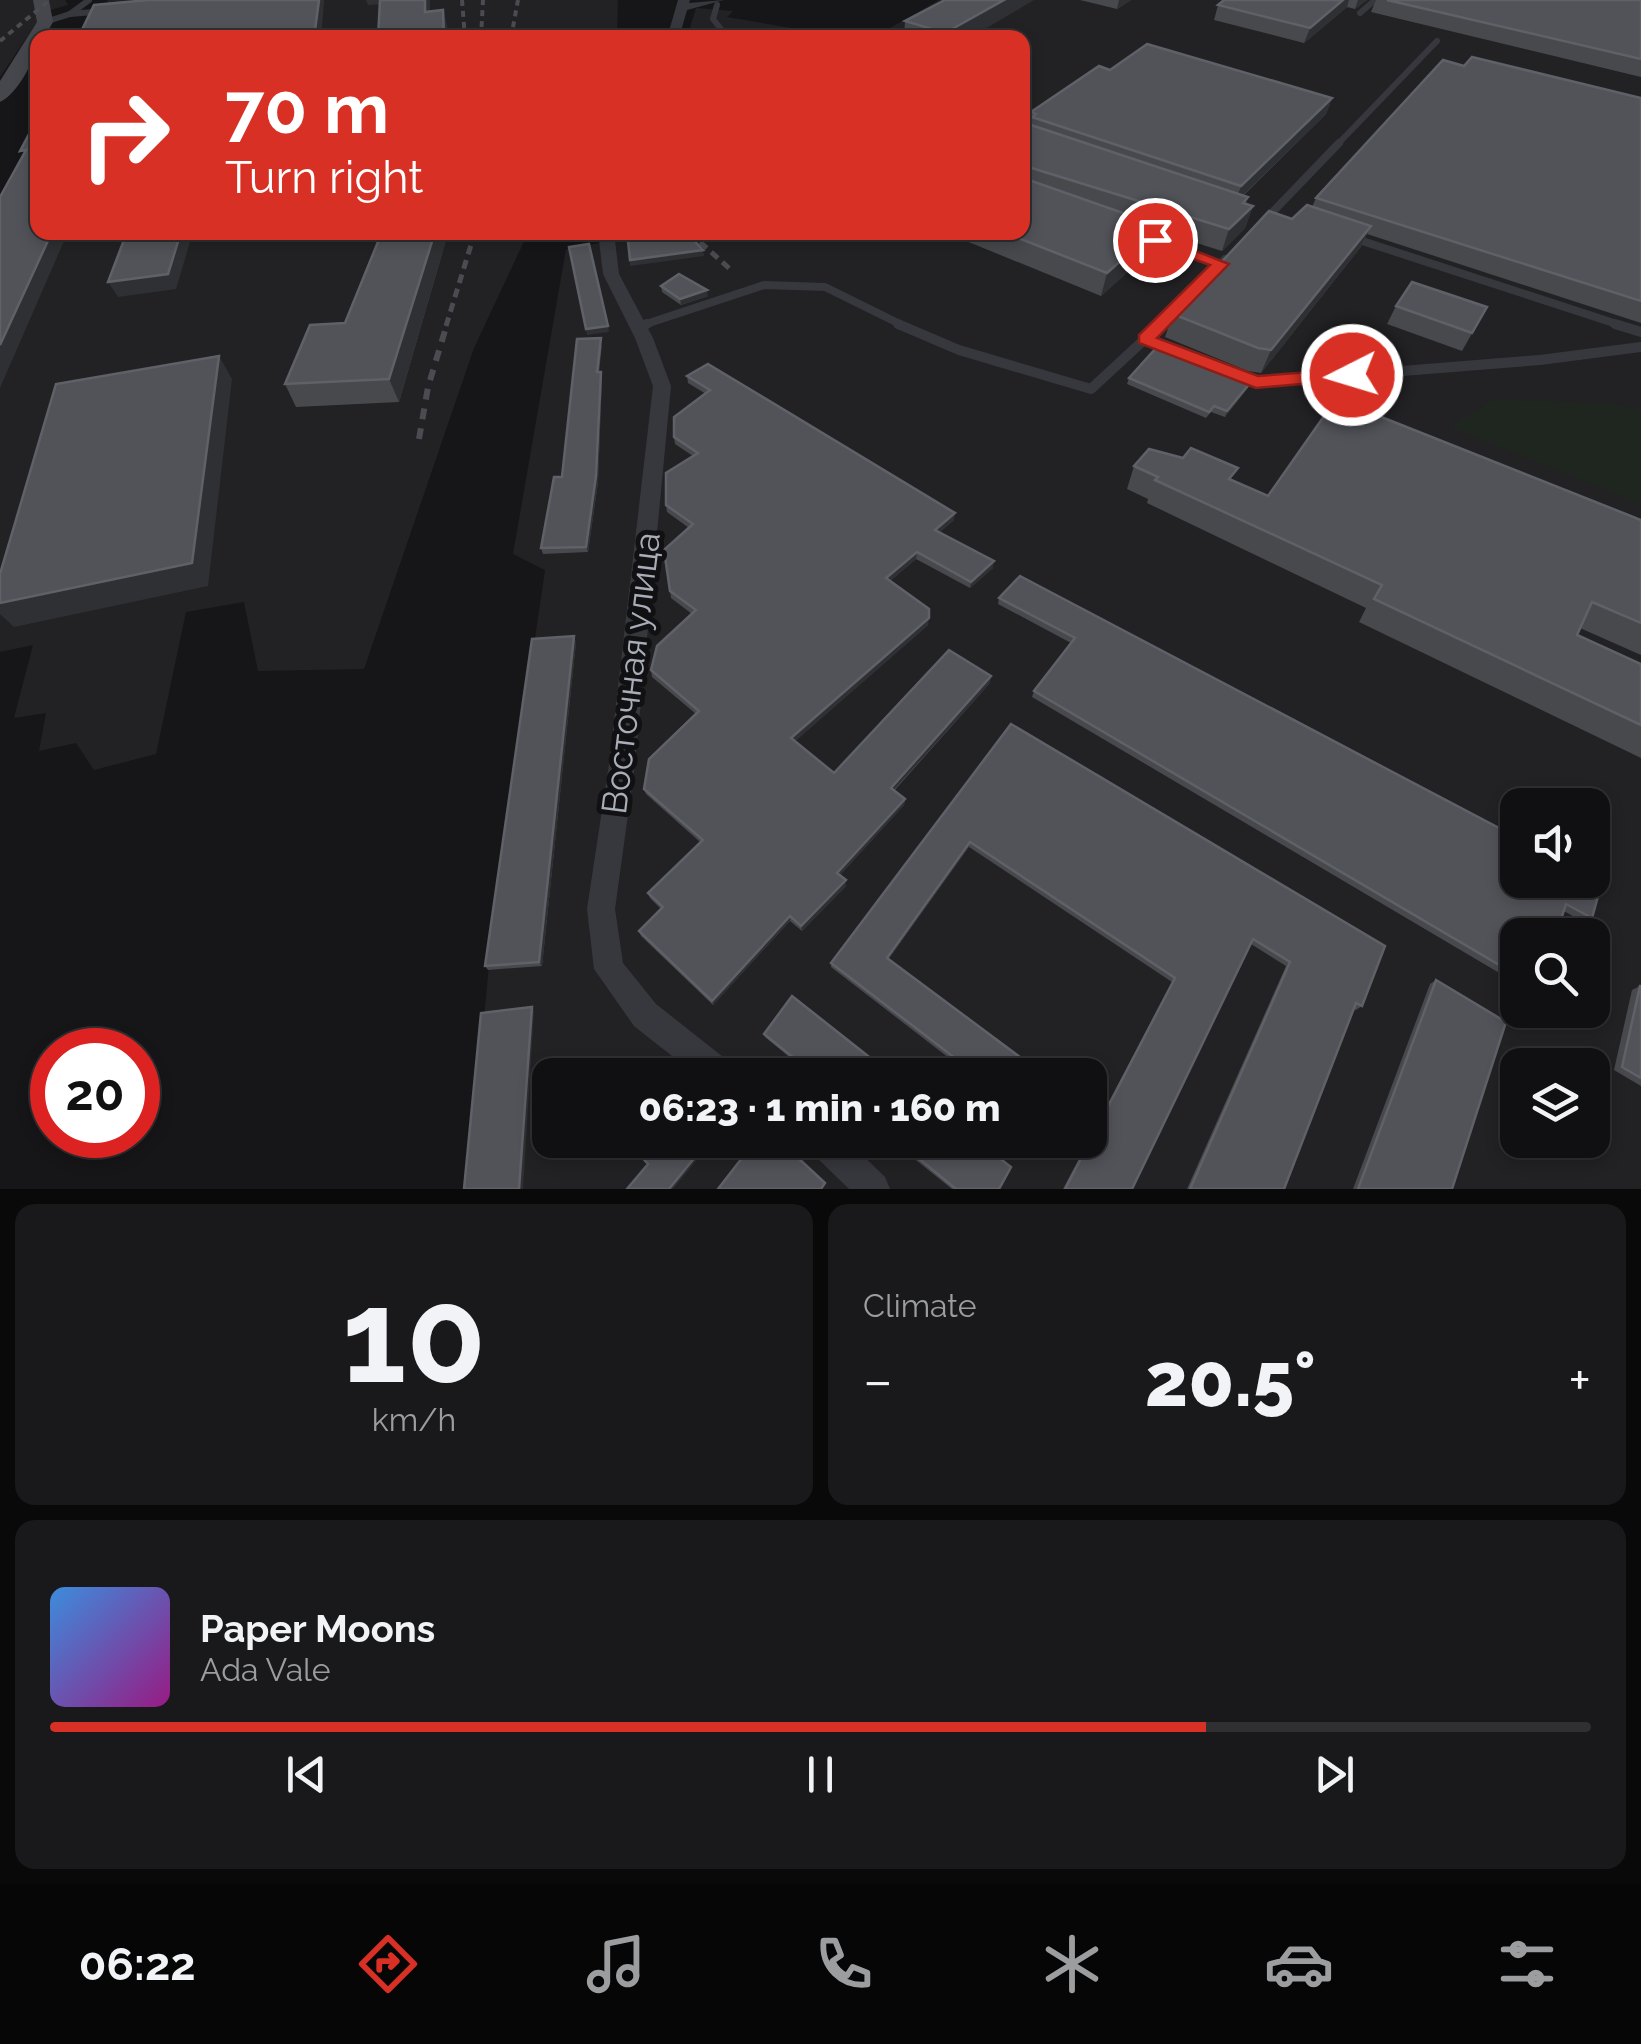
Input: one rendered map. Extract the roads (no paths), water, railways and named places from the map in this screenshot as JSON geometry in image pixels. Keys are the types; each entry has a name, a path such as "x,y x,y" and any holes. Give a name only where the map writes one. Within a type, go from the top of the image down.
{"street":[{"path":"40,30 45,22 42,0"},
{"path":"675,30 683,4 717,3"},
{"path":"0,96 30,47"},
{"name":"Восточная улица","path":"607,240 612,274 662,386 622,764 601,909 609,969 646,1015 700,1058"},
{"path":"840,1158 872,1189"}],"lane":[{"path":"70,14 89,0"},
{"path":"1360,13 1375,0"},
{"path":"717,3 713,19 722,30"},
{"path":"45,22 70,14 108,10"},
{"path":"1252,231 1272,215 1438,42"},
{"path":"1256,215 1289,218"},
{"path":"1131,232 1221,264"},
{"path":"1343,234 1641,332"},
{"path":"637,327 764,285 825,287 870,312 959,350 1091,389 1231,253"},
{"path":"1145,339 1246,380 1264,382 1540,360 1641,346"}],"railway":[{"path":"0,41 50,0"},
{"path":"462,0 464,30"},
{"path":"481,30 483,0"},
{"path":"512,30 518,0"},
{"path":"446,326 473,240"},
{"path":"698,240 731,270"},
{"path":"419,439 428,387 447,324"}]}
